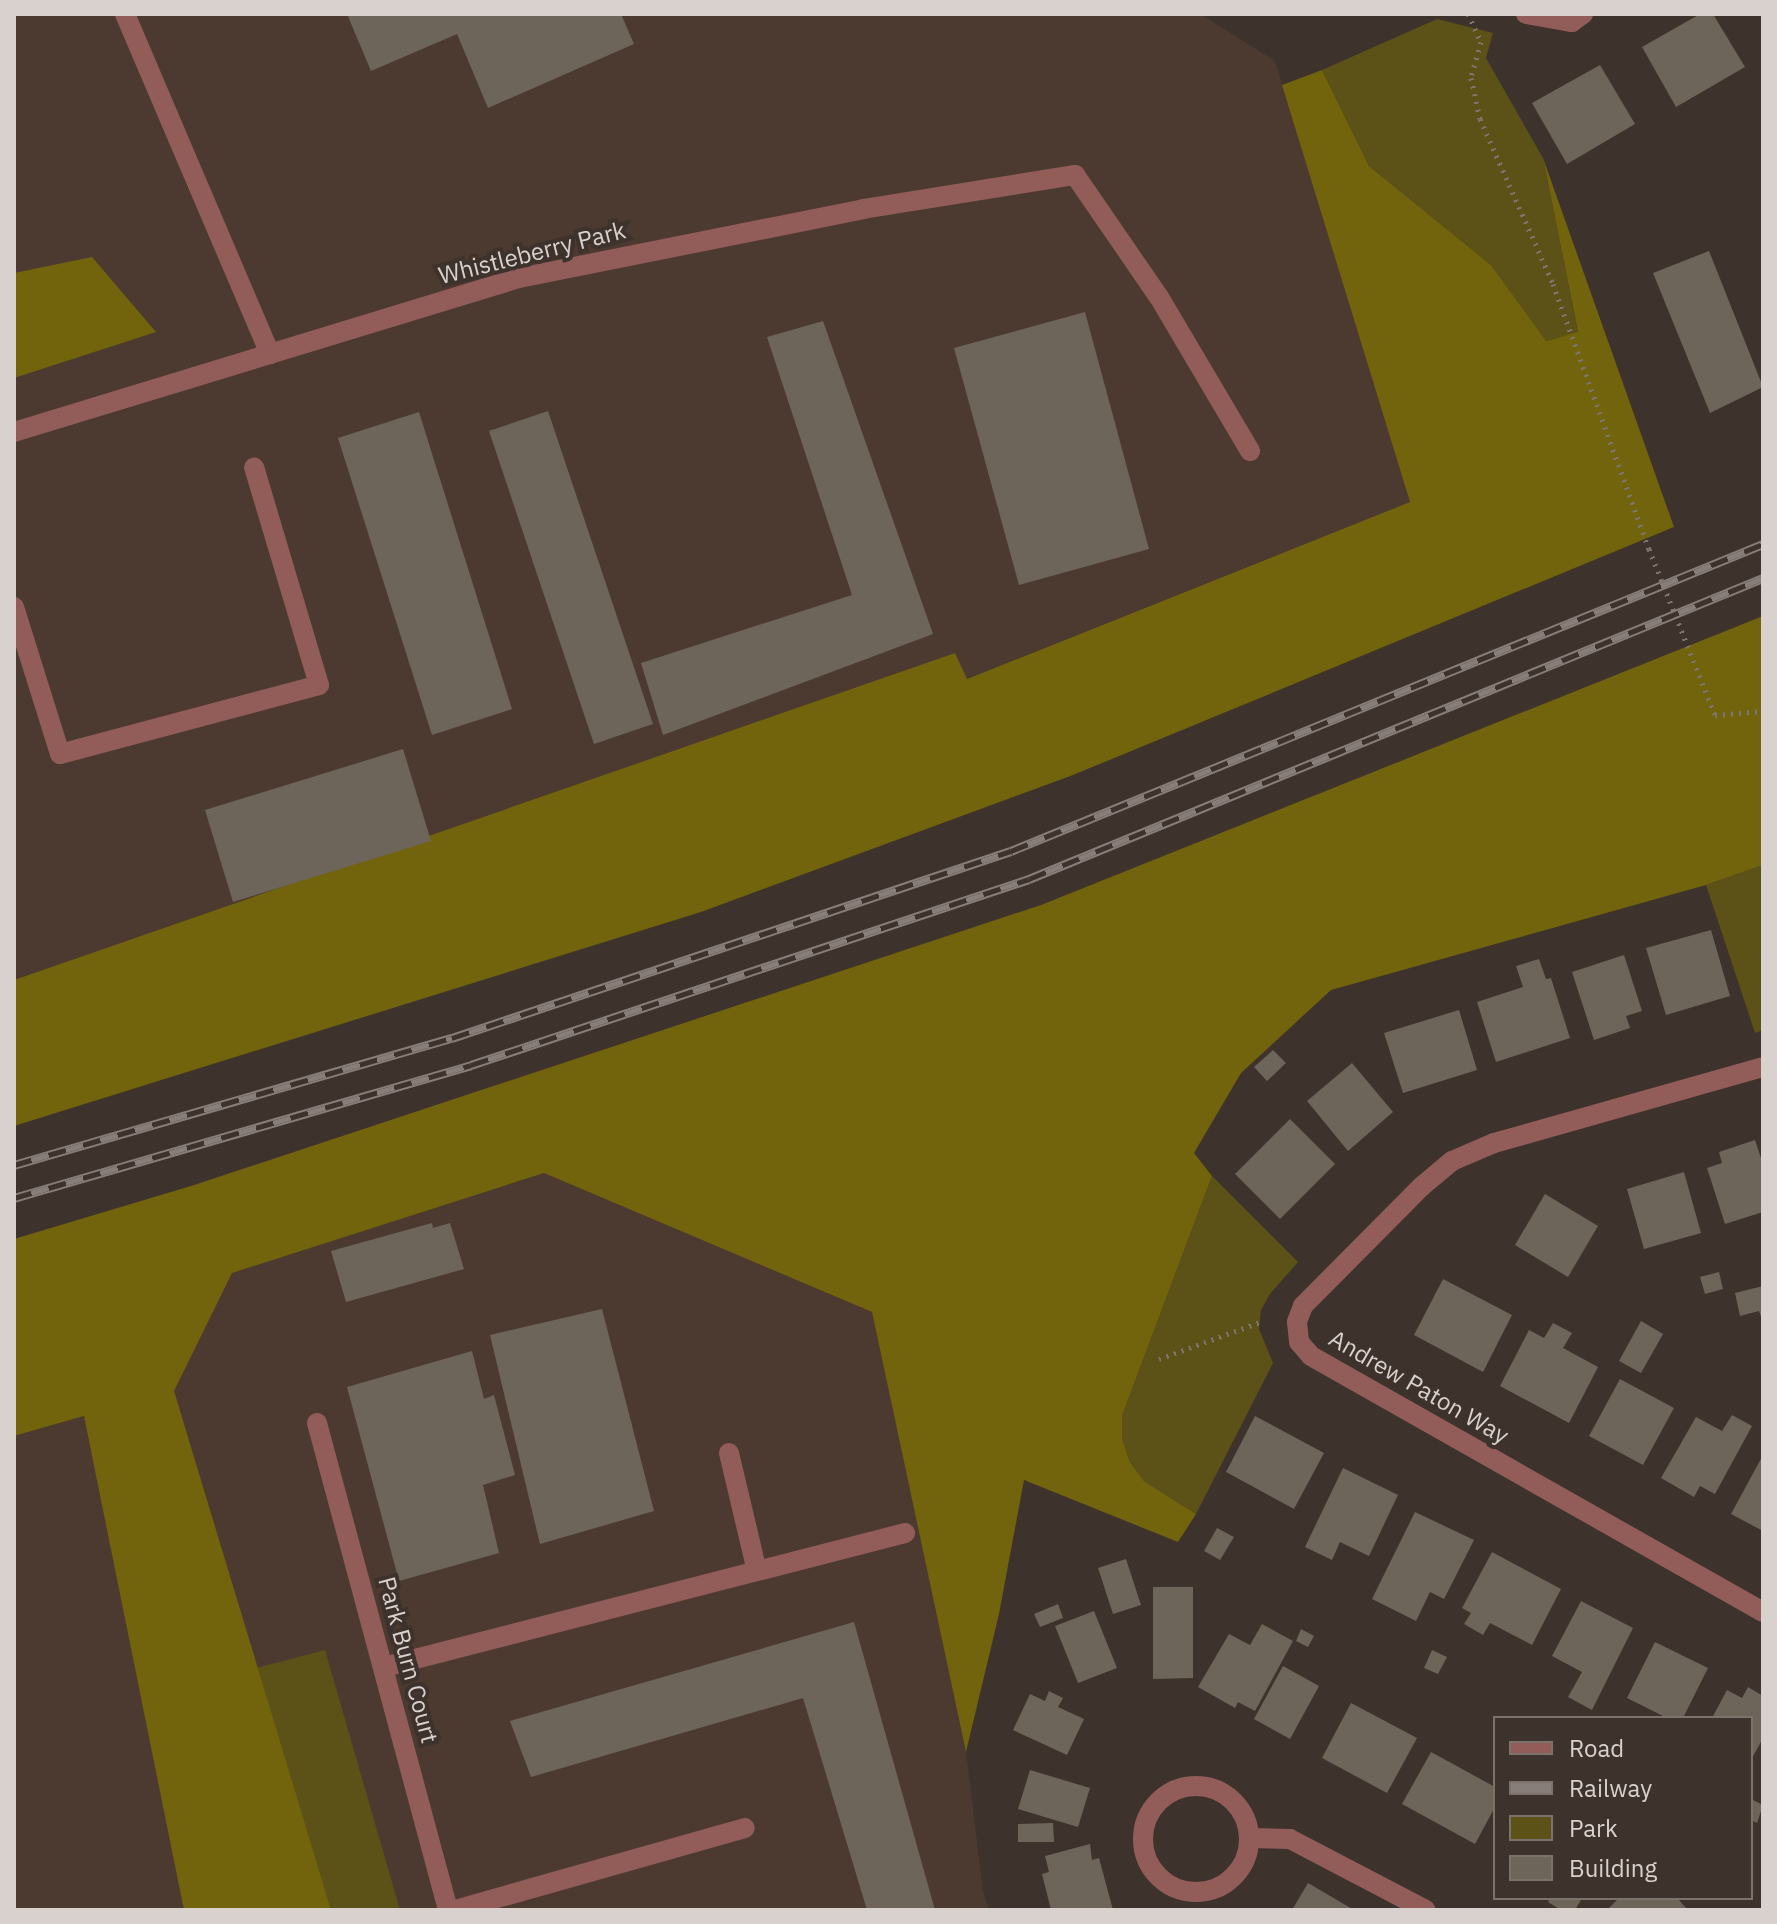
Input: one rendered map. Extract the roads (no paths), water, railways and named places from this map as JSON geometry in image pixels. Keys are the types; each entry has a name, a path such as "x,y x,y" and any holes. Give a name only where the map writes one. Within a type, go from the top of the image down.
{"street":[{"path":"125,14 270,354"},
{"path":"1526,14 1578,18"},
{"name":"Whistleberry Park","path":"14,432 519,278 863,209 1075,175 1159,297 1250,451"},
{"path":"14,607 60,754 319,685 254,467"},
{"name":"Andrew Paton Way","path":"1763,1067 1494,1143 1452,1161 1421,1187 1303,1306 1297,1322 1299,1342 1311,1356 1763,1612"},
{"name":"Park Burn Court","path":"317,1423 448,1910"},
{"path":"729,1453 757,1571"},
{"path":"384,1667 905,1533"},
{"path":"1190,1785 1212,1787 1231,1798 1245,1816 1249,1838 1245,1860 1232,1878 1213,1890 1191,1893 1169,1886 1153,1871 1144,1851 1143,1829 1152,1808 1168,1793 1190,1785"},
{"path":"455,1910 745,1828"},
{"path":"1249,1838 1290,1839 1426,1910"}],"railway":[{"path":"14,1165 452,1038 1011,851 1763,544"},
{"path":"14,1198 471,1065 1029,879 1763,578"}]}
